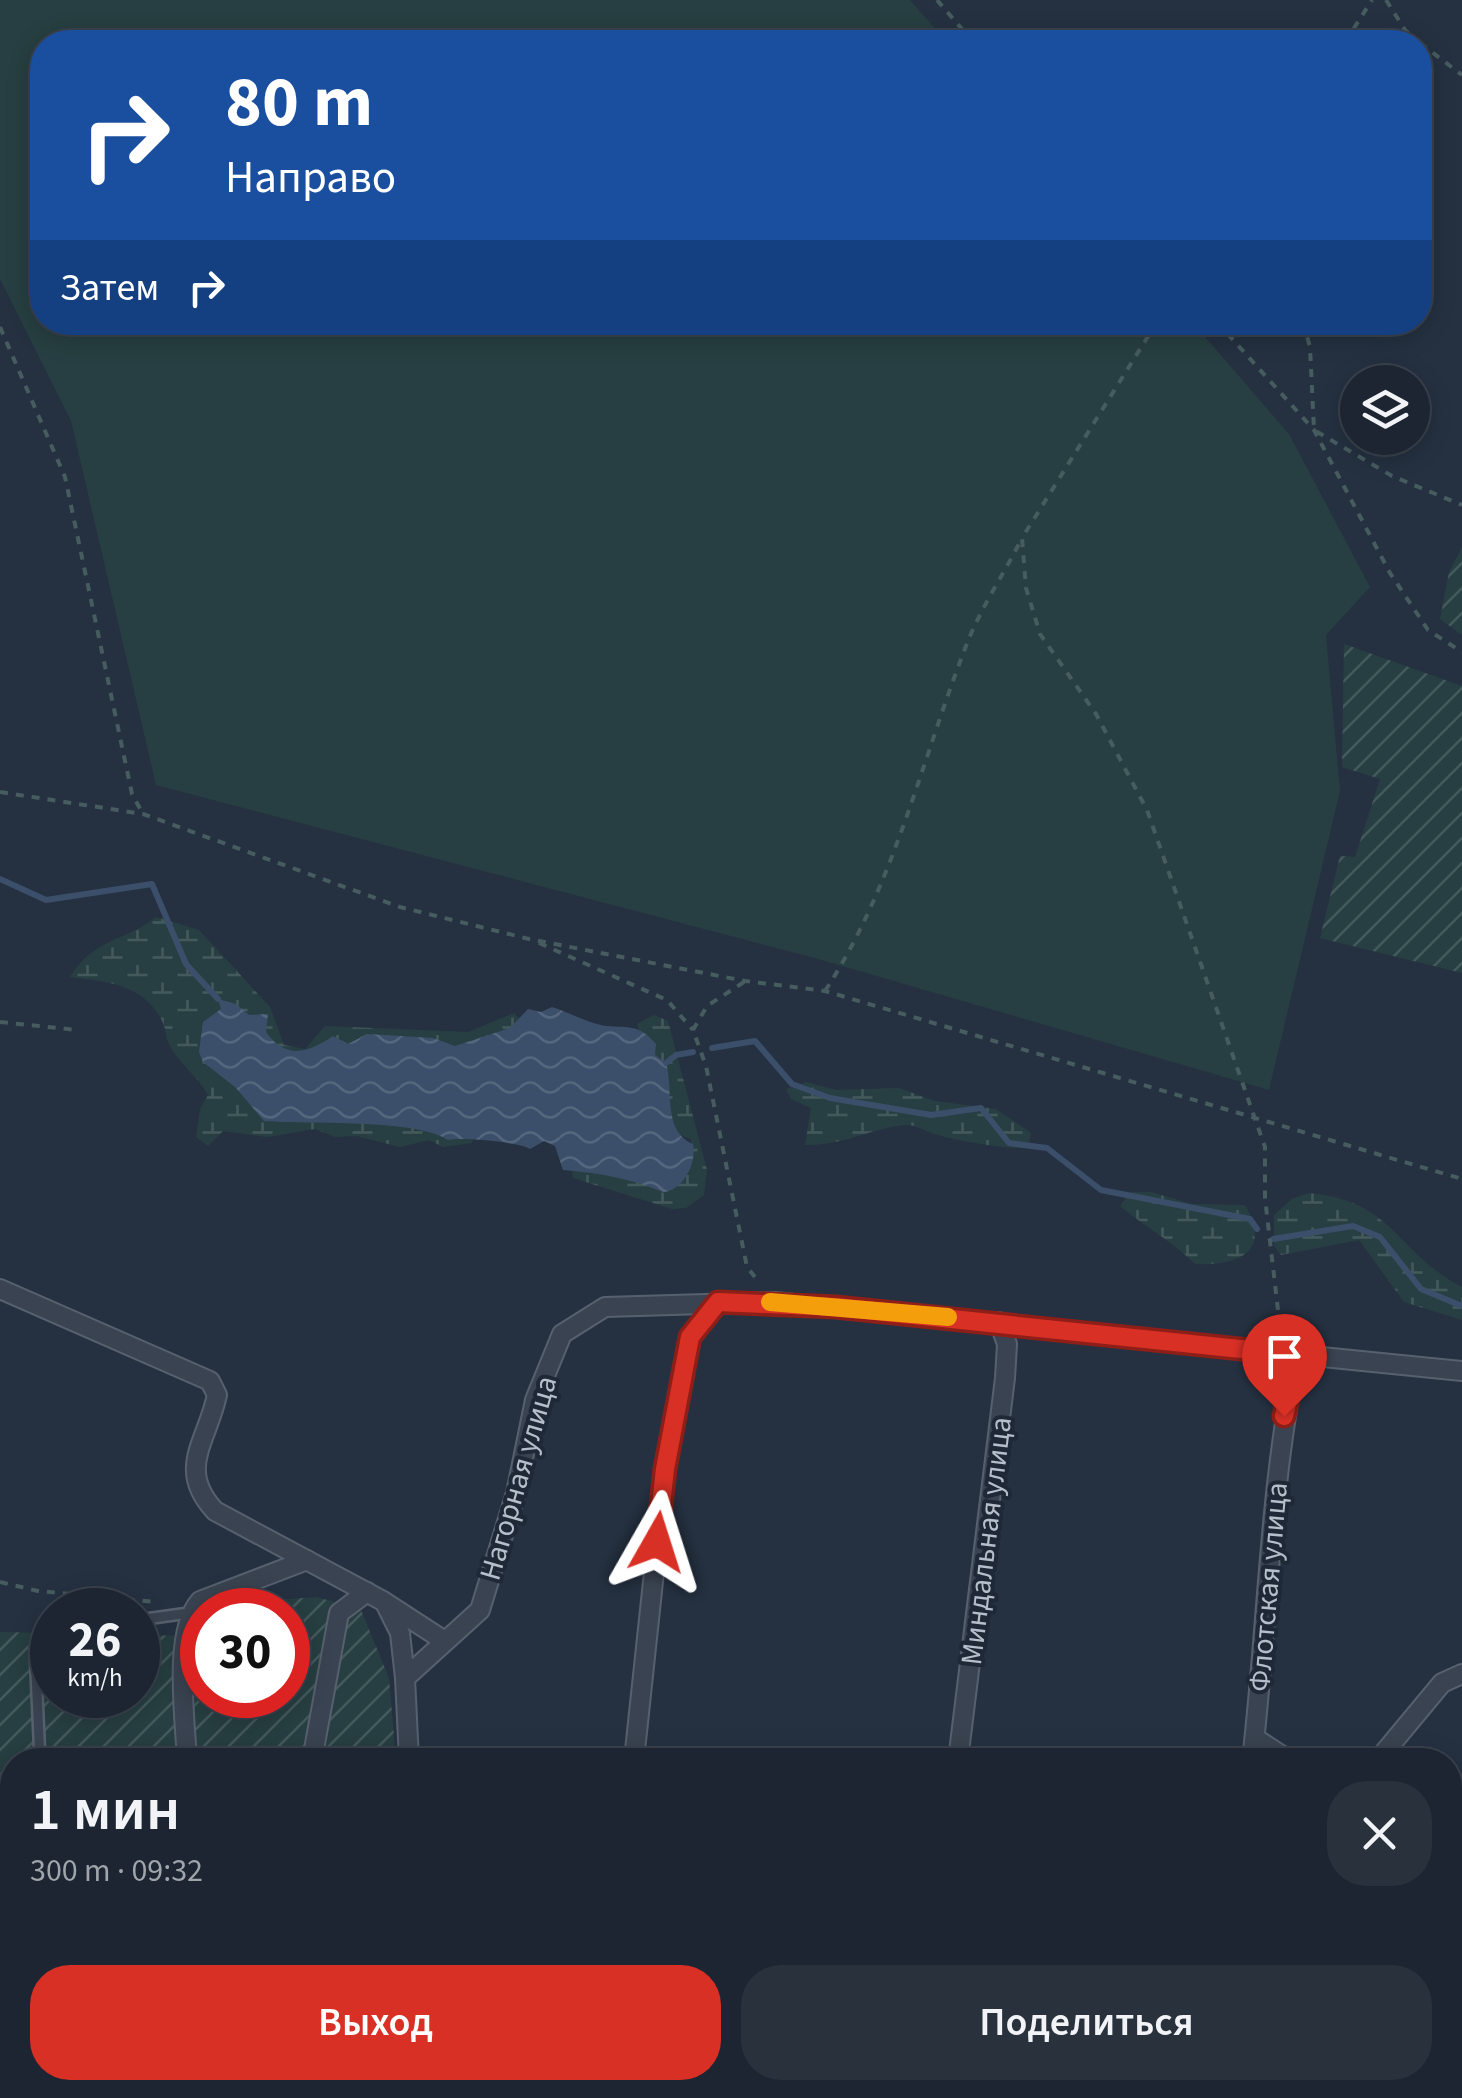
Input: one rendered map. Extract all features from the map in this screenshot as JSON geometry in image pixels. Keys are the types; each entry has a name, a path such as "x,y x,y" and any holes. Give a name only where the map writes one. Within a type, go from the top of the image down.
{"street":[{"path":"0,1289 210,1381 217,1395 194,1470 198,1492 216,1511 375,1596 443,1640"},
{"path":"635,1748 665,1469 690,1337 718,1302 775,1302 1000,1322 1462,1371"},
{"name":"Нагорная улица","path":"404,1678 480,1610 516,1493 535,1400 562,1334 605,1307 718,1302"},
{"name":"Миндальная улица","path":"959,1748 1004,1378 1007,1344 1000,1322"},
{"name":"Флотская улица","path":"1254,1748 1270,1532 1284,1416 1298,1355"},
{"path":"234,1588 307,1560"},
{"path":"375,1596 400,1633 408,1748"},
{"path":"314,1748 338,1613 375,1596"},
{"path":"1388,1748 1442,1683 1462,1674"},
{"path":"186,1718 187,1748"},
{"path":"1255,1738 1270,1748"}],"lane":[{"path":"38,1718 39,1748"}],"path":[{"path":"937,0 963,30"},
{"path":"1353,30 1372,0"},
{"path":"1386,0 1405,30"},
{"path":"1432,52 1462,75"},
{"path":"0,328 65,477 114,690 132,794 142,814"},
{"path":"825,991 855,945 884,878 967,642 1022,538 1148,335"},
{"path":"1229,335 1314,430 1390,573 1428,630 1462,652"},
{"path":"1307,335 1314,430"},
{"path":"1314,430 1392,476 1462,505"},
{"path":"1022,538 1026,588 1040,634 1096,714 1147,810 1265,1148 1265,1198 1281,1339 1298,1355"},
{"path":"0,792 142,814 400,907 529,939 745,981 825,991 1462,1180"},
{"path":"529,939 667,1000 692,1030 706,1066 747,1267 775,1302"},
{"path":"692,1030 706,1006 745,981"},
{"path":"0,1022 77,1030"},
{"path":"0,1582 30,1589"}],"green space":[{"path":"0,0 910,0 936,30 30,30 30,335 1203,335 1289,434 1370,587 1326,635 1340,791 1269,1090 811,957 156,785 71,421 0,279"},
{"path":"1462,547 1462,635 1440,619 1449,572"},
{"path":"1344,644 1462,686 1462,973 1320,938 1340,856 1355,857 1380,779 1342,767"},
{"path":"156,917 199,930 270,1007 284,1045 305,1049 325,1026 468,1032 514,1013 520,1020 510,1031 478,1047 415,1043 379,1049 368,1039 348,1053 325,1051 281,1057 255,1052 246,1020 227,1018 209,1030 210,1051 218,1064 234,1053 238,1055 269,1088 315,1108 313,1116 322,1120 394,1120 474,1134 472,1143 443,1147 429,1140 400,1147 357,1136 335,1137 315,1129 267,1137 223,1131 208,1146 196,1137 200,1109 208,1095 174,1053 155,1010 124,987 70,977 100,947"},
{"path":"654,1015 668,1021 707,1170 704,1195 686,1208 672,1209 573,1178 572,1168 692,1155 691,1139 674,1133 637,1024"},
{"path":"806,1082 836,1090 899,1088 935,1101 996,1109 1031,1133 1028,1148 968,1142 909,1125 805,1145 811,1108 791,1099 786,1089"},
{"path":"1131,1192 1151,1192 1192,1204 1245,1205 1253,1221 1253,1245 1237,1259 1195,1264 1120,1206"},
{"path":"1308,1193 1359,1206 1462,1287 1462,1320 1404,1302 1359,1240 1281,1255 1274,1246 1274,1215 1292,1199"},
{"path":"310,1597 361,1610 389,1678 395,1748 0,1748 0,1632 30,1633 30,1718 160,1718 160,1635 180,1636 180,1718 310,1718"}],"water":[{"path":"218,999 236,1004 249,1015 268,1014 266,1032 281,1047 298,1051 333,1036 348,1044 367,1034 433,1038 455,1046 510,1028 528,1009 541,1012 552,1007 600,1025 639,1030 656,1044 655,1055 666,1063 673,1120 683,1138 693,1144 691,1167 677,1187 663,1192 614,1177 563,1170 555,1146 544,1141 530,1149 491,1141 448,1140 412,1128 387,1125 264,1121 235,1087 203,1062 199,1052 203,1022 221,1009"}],"waterway":[{"path":"0,879 46,900 152,884 186,964 218,999"},
{"path":"712,1048 755,1041 792,1084 830,1098 931,1115 981,1108 1009,1143 1047,1148 1101,1190 1250,1219 1257,1229"},
{"path":"666,1063 676,1055 693,1052"},
{"path":"1273,1239 1353,1226 1380,1237 1421,1289 1462,1306"}],"slow traffic":[{"path":"770,1302 948,1317"}],"route":[{"path":"657,1542 665,1469 690,1337 718,1302 836,1307 1298,1355 1284,1416"}]}
